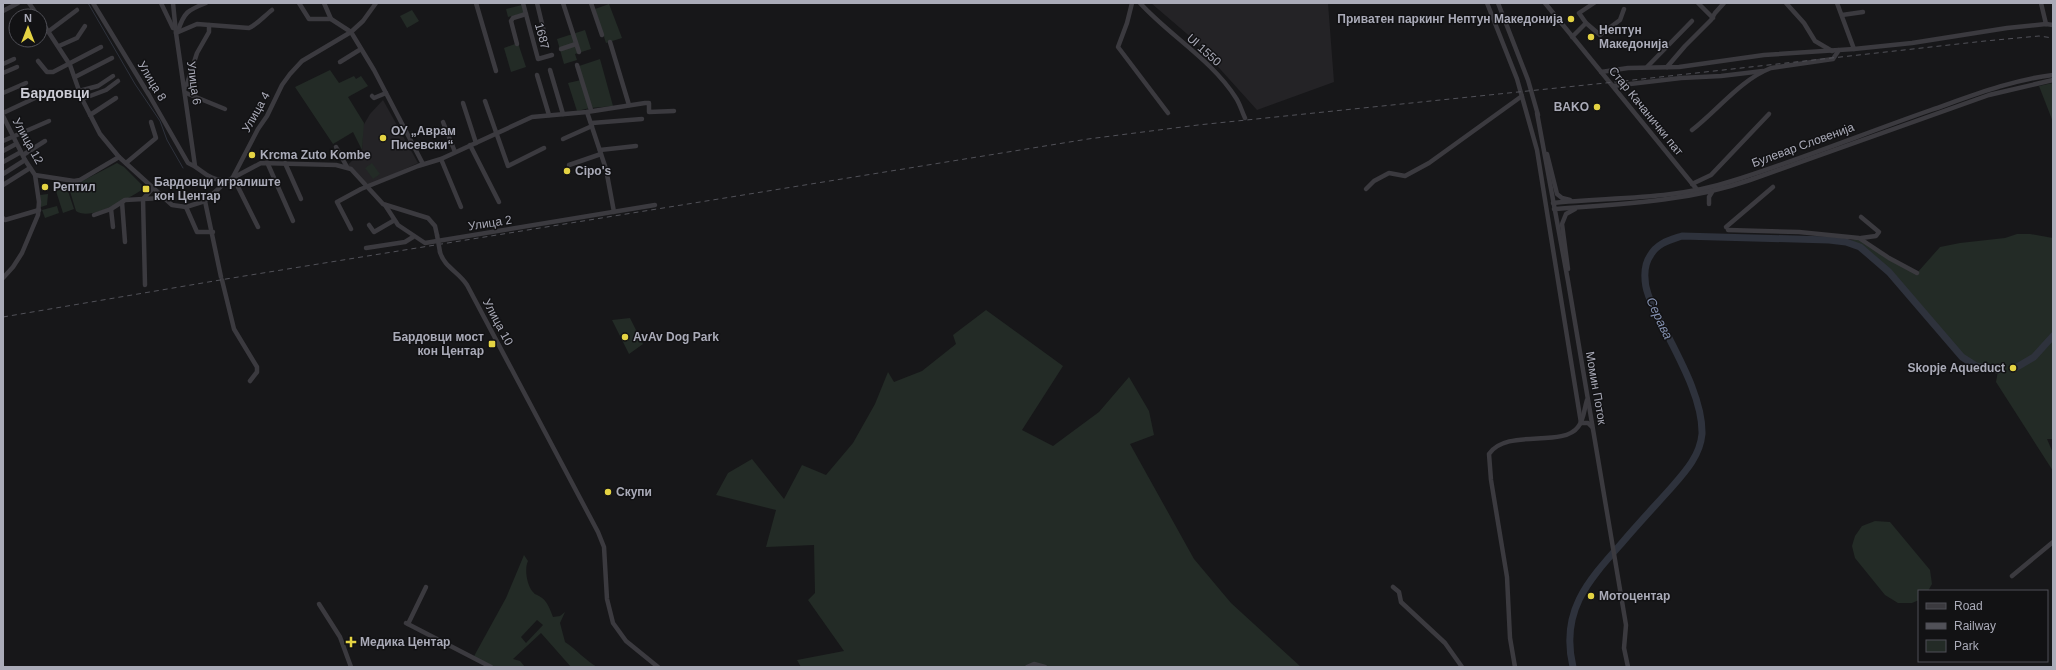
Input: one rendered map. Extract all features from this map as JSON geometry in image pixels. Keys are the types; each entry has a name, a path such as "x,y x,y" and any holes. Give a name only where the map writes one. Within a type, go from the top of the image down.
{"street":[{"path":"3,11 10,5 18,3"},
{"name":"Улица 8","path":"92,3 149,95 188,163 195,166"},
{"path":"161,3 177,32"},
{"name":"Улица 6","path":"173,3 195,166"},
{"path":"177,32 181,21 189,10 206,3"},
{"path":"299,3 309,19 331,19 351,32 386,93 423,164"},
{"path":"324,3 331,19"},
{"name":"Улица 4","path":"233,178 282,85 290,74 302,61 351,32 363,21 376,3"},
{"path":"476,3 496,71"},
{"name":"1687","path":"523,3 538,59 552,55"},
{"name":"1687","path":"537,3 545,36"},
{"path":"563,3 579,52"},
{"path":"591,3 602,35"},
{"path":"1132,3 1128,23 1118,47 1168,113"},
{"name":"Ul 1550","path":"1140,3 1155,19 1222,80 1237,99 1245,118"},
{"path":"1487,3 1508,52 1537,150 1581,423"},
{"path":"1498,3 1528,80 1557,194 1566,199 1582,200"},
{"name":"Стар Качанички пат","path":"1544,3 1614,86 1701,195"},
{"path":"1594,3 1579,14 1586,23 1600,35 1620,20 1624,9"},
{"path":"1698,3 1712,18"},
{"path":"1667,67 1724,3"},
{"path":"1786,3 1804,23 1815,41 1832,51"},
{"path":"1837,3 1854,49"},
{"path":"2041,3 2046,24"},
{"path":"77,10 49,31 70,65 82,99 100,134 119,157 162,198 172,205 186,207 205,201 227,181 255,166 267,162 347,167"},
{"path":"177,32 197,24 249,28 272,10"},
{"path":"1842,15 1863,12"},
{"path":"517,44 511,20 526,14"},
{"path":"1647,67 1692,21"},
{"path":"1572,37 1586,23"},
{"path":"1601,72 1854,49 2046,24 2053,25"},
{"path":"209,25 209,32 197,53 185,91 225,109"},
{"path":"59,46 77,38 85,26"},
{"path":"610,42 629,105"},
{"path":"561,49 576,44"},
{"path":"38,61 47,72 59,70 100,47"},
{"path":"340,62 361,49"},
{"path":"1614,86 1681,78 1721,76 1763,71 1771,68 1833,59 1839,50"},
{"path":"74,77 112,58"},
{"path":"3,64 14,59"},
{"path":"577,65 592,125 601,152 614,212"},
{"path":"3,73 17,67"},
{"path":"550,70 563,114"},
{"path":"1692,130 1729,96 1763,71"},
{"name":"Булевар Словенија","path":"1553,203 1685,193 1698,190 1751,175 1986,91 2028,79 2053,74"},
{"path":"537,75 548,115"},
{"path":"79,91 98,86 113,76"},
{"name":"Булевар Словенија","path":"1554,209 1654,201 1701,195 1750,180 1989,95 2053,80"},
{"path":"82,99 106,90 118,81"},
{"path":"3,93 26,83"},
{"path":"372,96 374,98 386,93"},
{"path":"1366,189 1374,181 1389,173 1405,176 1428,163 1522,96"},
{"path":"3,115 35,98"},
{"path":"90,115 116,98"},
{"path":"484,101 508,166 544,148"},
{"name":"Улица 2","path":"463,103 473,144 499,202"},
{"path":"351,229 337,202 423,164 441,159 532,117 649,103 649,112 674,111"},
{"name":"Момин Поток","path":"1537,112 1568,280 1626,625 1624,648 1628,667"},
{"path":"1692,184 1711,175 1769,114"},
{"name":"Улица 12","path":"3,115 4,122 35,175"},
{"path":"563,139 592,125 642,119"},
{"path":"3,141 49,121"},
{"path":"126,163 156,138 151,122"},
{"path":"443,122 455,152"},
{"path":"3,131 8,129"},
{"path":"3,162 45,141"},
{"path":"3,151 16,144"},
{"path":"569,165 601,152 636,146"},
{"name":"Улица 10","path":"336,147 347,167 351,169 368,187 377,199 385,205 428,218 435,226 440,252 446,265 464,280 551,446 593,521 604,547 608,604 613,623 626,641 658,667"},
{"path":"4,276 22,254 39,210 35,175 74,181 80,180 119,157"},
{"name":"Улица 2","path":"441,159 461,207"},
{"path":"3,174 25,160"},
{"path":"267,162 293,221"},
{"path":"285,163 301,199"},
{"path":"195,166 207,177 227,181"},
{"path":"3,185 30,168"},
{"path":"233,178 258,227"},
{"path":"1685,193 1689,187 1689,179"},
{"path":"1773,187 1727,228 1859,238 1874,236 1879,232 1861,217"},
{"path":"146,286 143,199 153,188"},
{"path":"1708,204 1708,197 1712,192"},
{"path":"94,215 111,209 122,202 162,198"},
{"path":"205,201 213,232 221,279 234,329 257,368 257,372 250,381"},
{"path":"1568,280 1568,260 1562,224 1566,214 1576,209 1654,201"},
{"path":"122,202 125,242"},
{"name":"Улица 2","path":"385,205 393,221 413,237 425,243 656,205"},
{"path":"186,207 198,232 213,232"},
{"path":"111,209 113,227"},
{"path":"3,218 5,220 39,210"},
{"path":"369,224 374,232 393,221"},
{"path":"366,248 405,242 413,237"},
{"path":"1859,238 1889,258 1917,273"},
{"path":"1515,667 1510,638 1507,577 1490,474 1489,454 1494,448 1509,442 1566,435 1575,430 1581,423 1587,397"},
{"path":"1581,423 1588,423 1592,427"},
{"path":"2012,576 2053,542"},
{"path":"426,587 407,624 491,667"},
{"path":"1393,587 1399,592 1401,602 1445,644 1462,667"},
{"path":"319,604 340,637 352,667"},
{"path":"1027,667 1034,664 1046,667"}],"shaded area":[{"path":"1151,3 1328,3 1334,82 1257,110 1193,39"},
{"name":"ОУ „Аврам Писевски“","path":"383,100 418,163 368,186 348,165 362,150 363,126 370,114"}],"green space":[{"path":"609,4 622,38 606,43 595,9"},
{"path":"522,5 524,13 508,17 506,9"},
{"path":"412,10 419,21 407,28 400,16"},
{"path":"585,30 591,49 575,54 577,60 564,64 557,39"},
{"path":"518,43 526,67 511,72 504,48"},
{"path":"600,59 613,106 591,108 579,66"},
{"path":"330,70 339,83 354,76 356,79 361,76 368,86 348,97 364,123 362,150 353,132 333,144 295,87"},
{"path":"581,80 590,108 577,111 568,83"},
{"path":"2053,83 2053,122 2039,86"},
{"path":"117,163 124,167 145,188 121,202 100,211 83,214 76,211 69,188"},
{"path":"372,163 380,174 373,179 365,168"},
{"path":"67,188 74,209 63,213 56,191"},
{"path":"48,194 47,205 41,207 40,195"},
{"path":"57,206 59,213 45,218 42,210"},
{"path":"2017,234 2030,234 2053,238 2053,439 2047,439 2053,453 2053,471 1996,382 1998,371 1976,366 1962,357 1875,259 1860,247 1846,242 1859,238 1917,273 1940,247 1960,243 2005,238"},
{"path":"986,310 1063,366 1022,430 1053,446 1099,412 1129,377 1149,411 1154,435 1130,444 1194,559 1231,603 1301,667 801,667 797,660 844,651 808,600 815,593 814,545 766,547 776,510 716,495 728,473 752,459 784,499 802,465 826,475 853,443 875,404 888,372 894,382 922,371 956,344 953,335"},
{"path":"630,318 643,344 629,354 612,320"},
{"path":"1875,521 1890,522 1930,570 1932,584 1929,590 1918,590 1918,600 1912,603 1898,603 1885,595 1855,558 1852,546 1855,536 1862,526"},
{"path":"524,555 528,561 526,573 528,582 534,593 546,602 553,617 560,616 565,612 560,623 565,642 597,667 571,667 541,633 513,659 520,661 525,667 491,667 473,658 506,598","holes":["537,620 543,625 526,643 521,637"]}],"waterway":[{"path":"88,3 135,84 160,121 167,140 183,168"},
{"name":"Серава","path":"1573,667 1570,647 1570,630 1579,599 1597,572 1686,470 1695,457 1701,442 1701,419 1693,389 1647,290 1645,275 1646,265 1653,252 1660,245 1682,236 1829,240 1846,242 1860,247 1889,272 1962,357 1976,366 1998,370"},
{"name":"Серава","path":"2017,367 2034,357 2053,336"}],"railway":[{"path":"3,317 226,279 1088,139 1198,125 1615,82 1985,41 2039,36 2053,38"}],"place":[{"name":"Приватен паркинг Нептун Македонија","path":"1571,19"},
{"name":"Нептун Македонија","path":"1591,37"},
{"name":"BAKO","path":"1597,107"},
{"name":"ОУ „Аврам Писевски“","path":"383,138"},
{"name":"Krcma Zuto Kombe","path":"252,155"},
{"name":"Cipo's","path":"567,171"},
{"name":"Рептил","path":"45,187"},
{"name":"Бардовци игралиште кон Центар","path":"146,189"},
{"name":"AvAv Dog Park","path":"625,337"},
{"name":"Бардовци мост кон Центар","path":"492,344"},
{"name":"Skopje Aqueduct","path":"2013,368"},
{"name":"Скупи","path":"608,492"},
{"name":"Мотоцентар","path":"1591,596"},
{"name":"Медика Центар","path":"351,642"}],"district":[{"name":"Бардовци","path":"55,93"}]}
